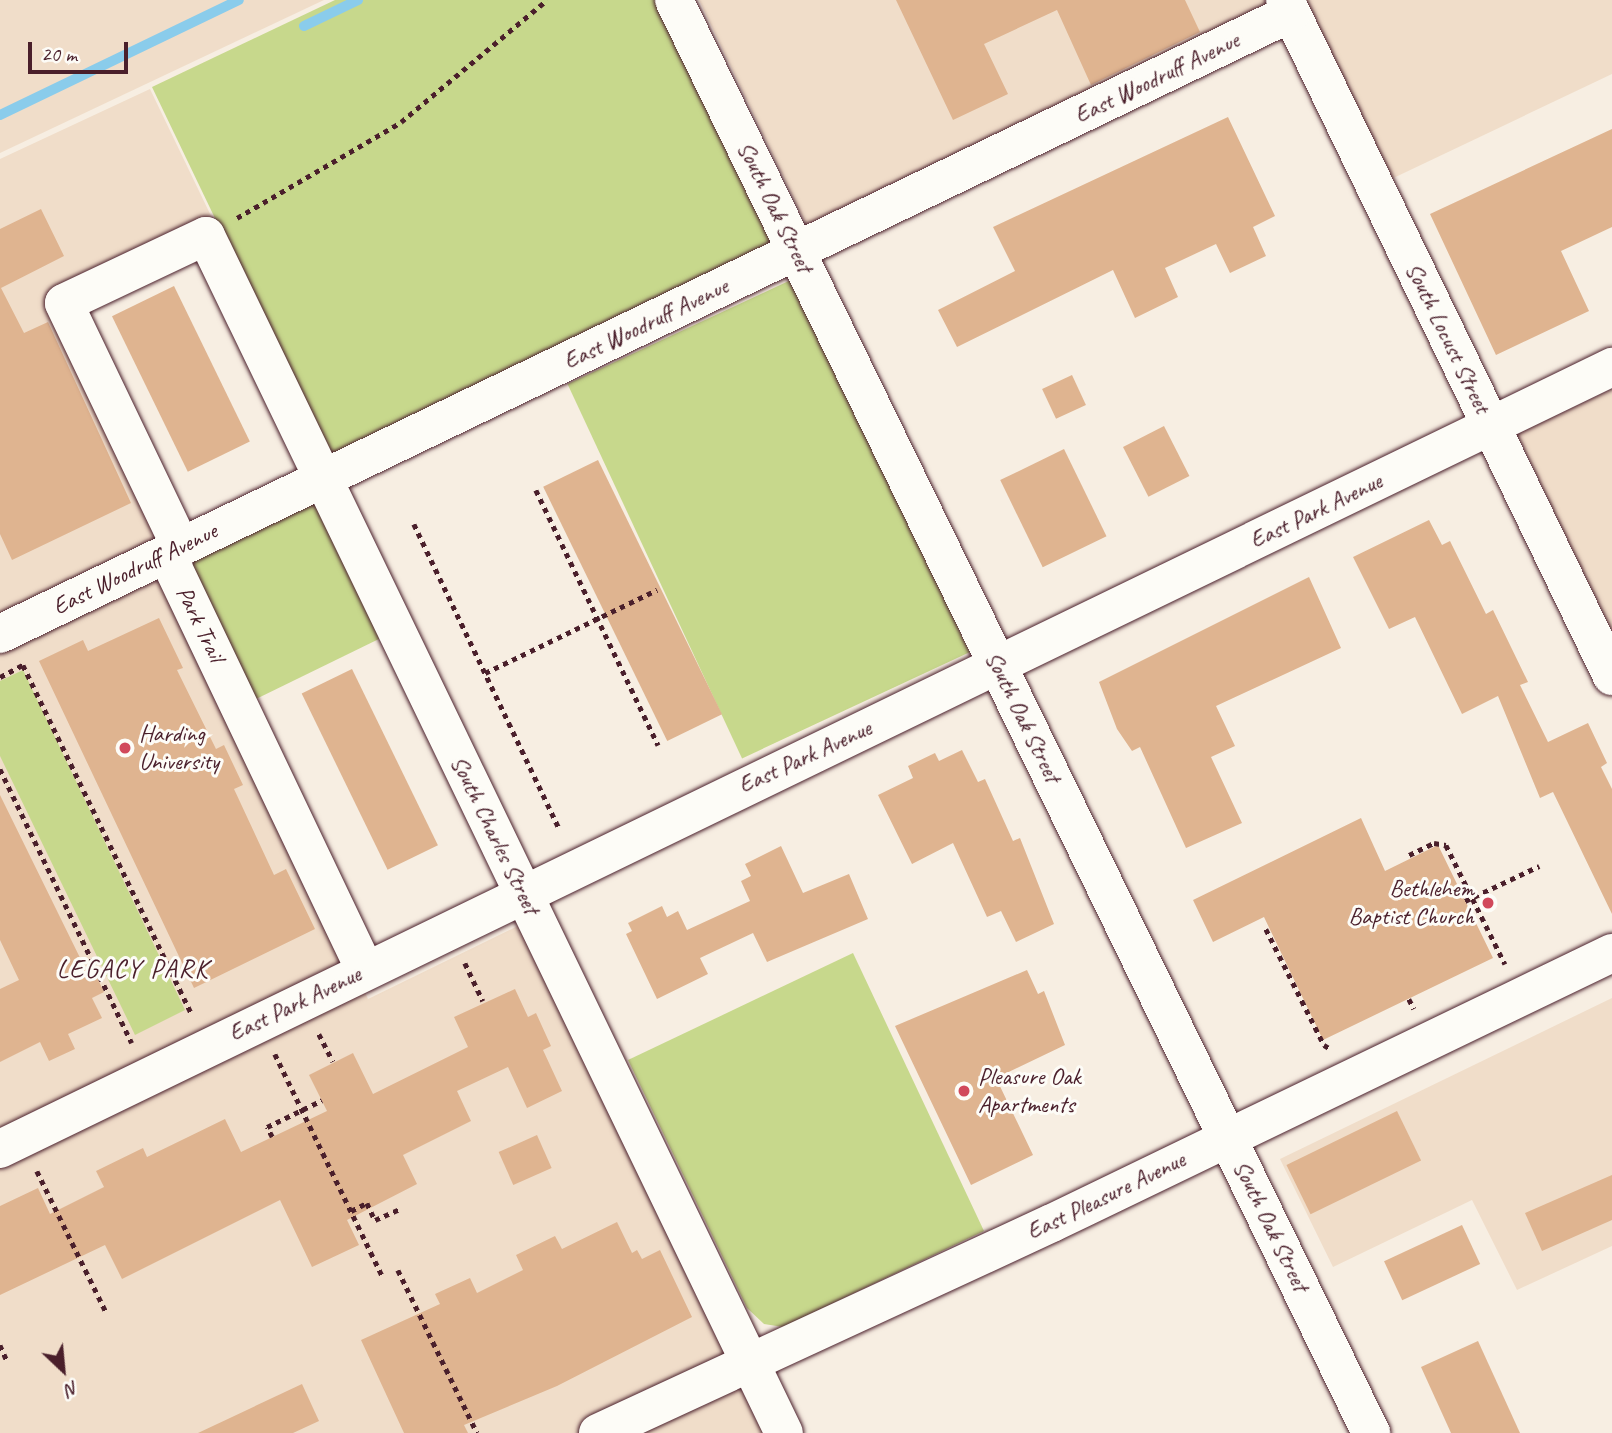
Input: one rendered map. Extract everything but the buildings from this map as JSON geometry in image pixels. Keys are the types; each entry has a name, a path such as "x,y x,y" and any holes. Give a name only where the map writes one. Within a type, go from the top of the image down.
{"street":[{"name":"South Oak Street","path":"674,0 1371,1433"},
{"name":"East Woodruff Avenue","path":"0,634 797,251 1288,7"},
{"name":"South Locust Street","path":"1288,7 1612,676"},
{"name":"South Charles Street","path":"206,236 785,1433"},
{"name":"Park Trail","path":"206,236 64,303 175,535 173,567 365,970"},
{"name":"East Park Avenue","path":"0,1149 522,891 998,665 1612,367"},
{"name":"East Pleasure Avenue","path":"598,1433 1228,1138 1612,953"}],"path":[{"path":"206,236 401,122 547,0"},
{"path":"536,490 658,745"},
{"path":"414,524 560,830"},
{"path":"485,673 657,590"},
{"path":"0,677 23,665 191,1015"},
{"path":"0,769 132,1043"},
{"path":"1409,855 1434,843 1446,845 1508,969"},
{"path":"1465,901 1539,866"},
{"path":"1266,929 1324,1045 1336,1052"},
{"path":"464,962 482,1001"},
{"path":"314,1024 333,1062"},
{"path":"271,1045 383,1277"},
{"path":"272,1137 267,1127 322,1100"},
{"path":"37,1171 107,1314"},
{"path":"351,1211 367,1203 375,1220 400,1209"},
{"path":"398,1270 477,1433"},
{"path":"0,1345 8,1361"}],"shaded area":[{"path":"0,0 324,0 0,153"},
{"path":"699,0 1270,0 1274,9 810,232"},
{"path":"1299,0 1612,0 1612,74 1385,182"},
{"name":"Harding University","path":"150,89 212,218 50,295 165,537 166,573 368,999 522,924 767,1433 0,1433 0,159"},
{"path":"1612,389 1612,632 1517,434"},
{"path":"1612,998 1612,1246 1517,1290 1472,1200 1333,1267 1280,1159"}],"green space":[{"path":"335,0 656,0 772,245 331,460 152,87"},
{"path":"795,278 970,652 742,758 568,384"},
{"path":"319,498 386,636 254,700 187,562"},
{"path":"23,670 185,1010 135,1035 0,756 0,681"},
{"path":"853,953 984,1231 783,1327 764,1324 747,1308 628,1060"}],"waterway":[{"path":"0,115 239,0"},
{"path":"304,26 358,0"}],"place":[{"name":"Harding University","path":"125,748"},
{"name":"Bethlehem Baptist Church","path":"1488,903"},
{"name":"Pleasure Oak Apartments","path":"964,1091"}],"district":[{"name":"LEGACY PARK","path":"133,969"}]}
